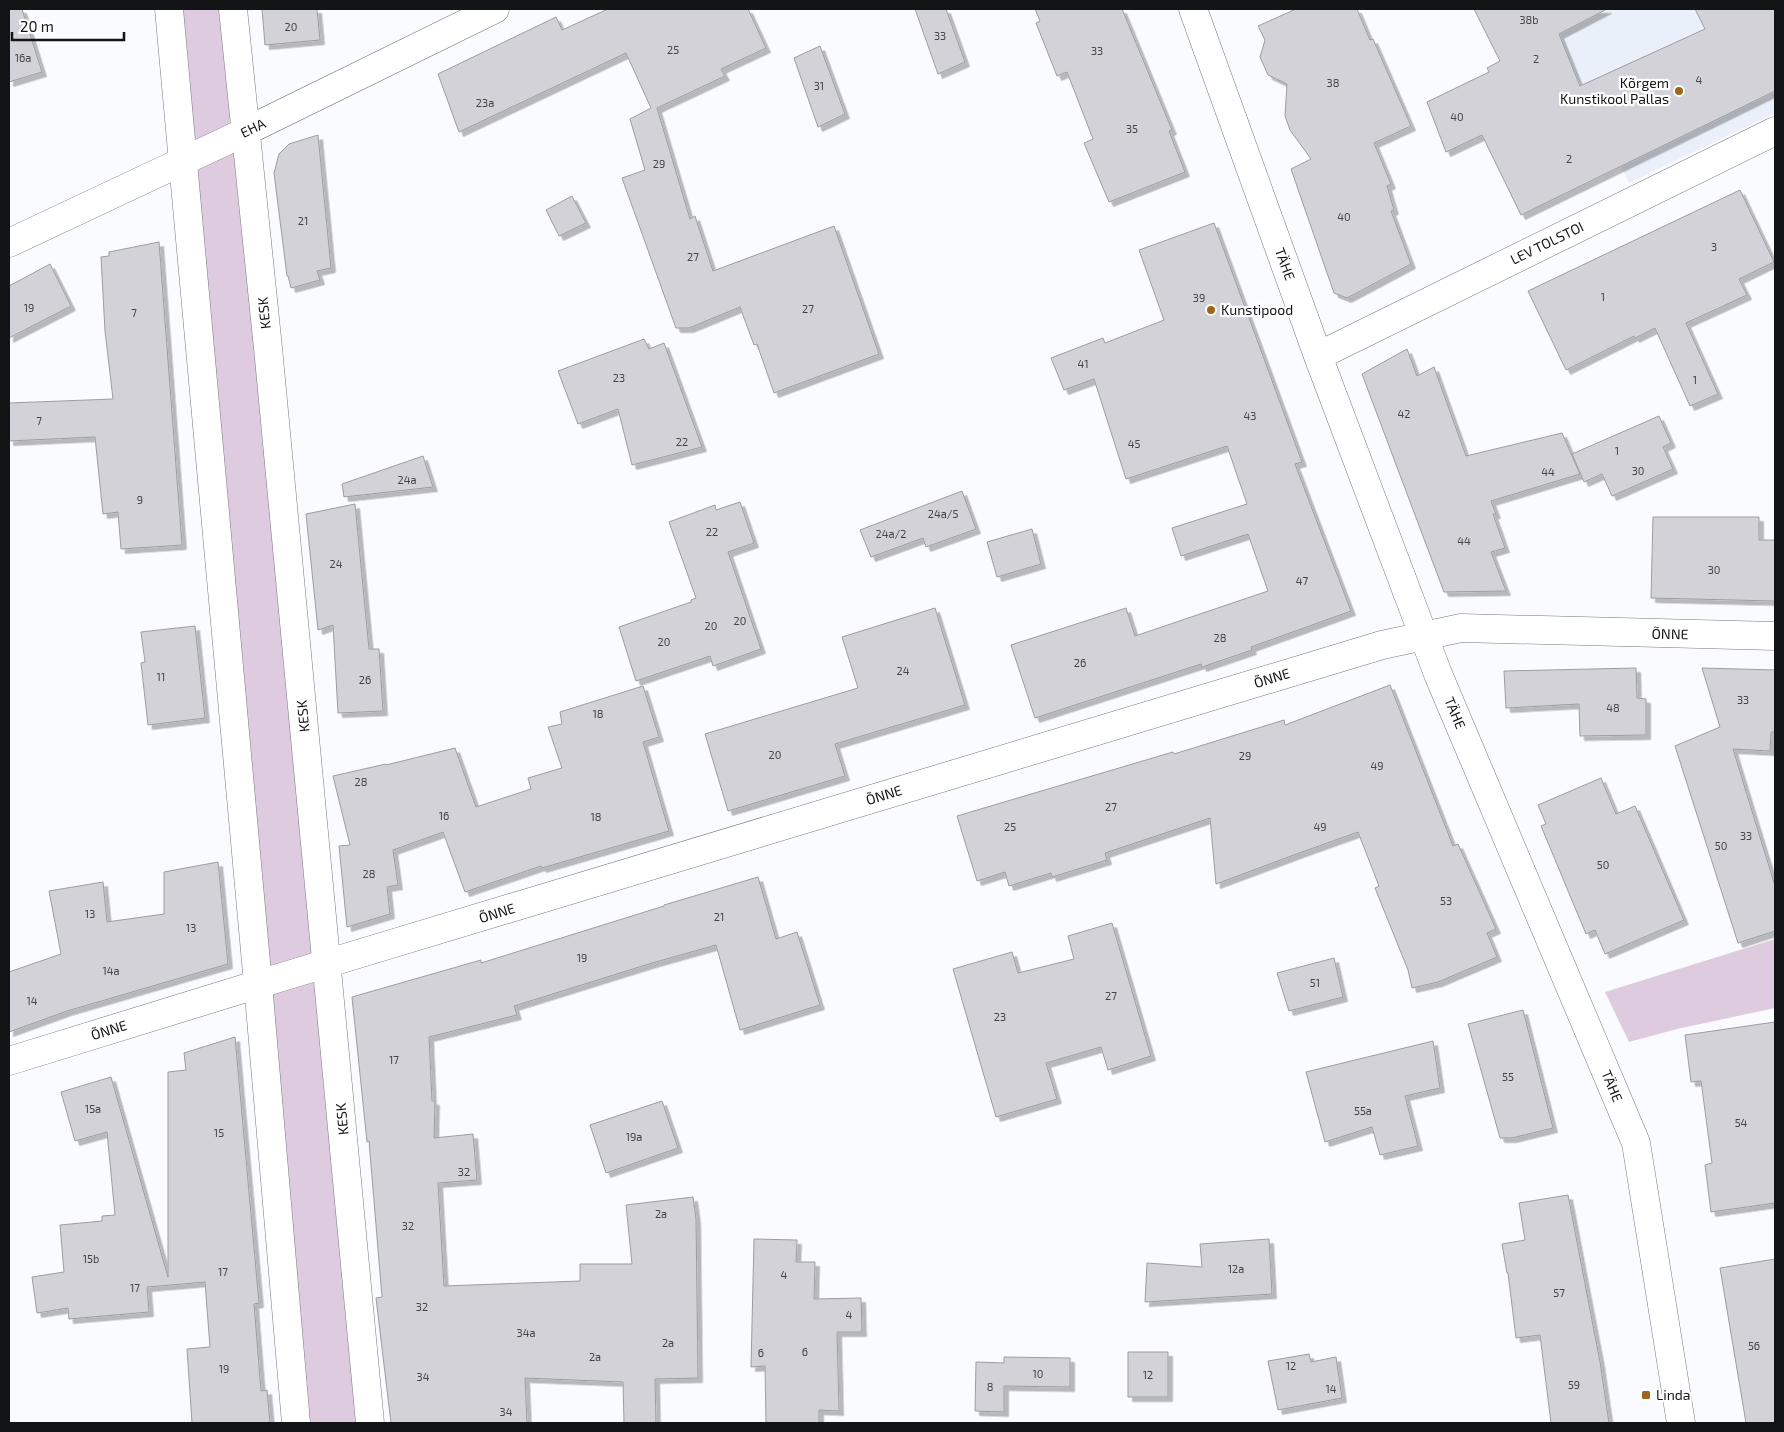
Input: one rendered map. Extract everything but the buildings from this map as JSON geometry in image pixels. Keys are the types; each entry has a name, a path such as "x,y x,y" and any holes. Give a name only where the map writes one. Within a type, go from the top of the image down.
{"street":[{"path":"169,9 296,1423"},
{"name":"KESK","path":"232,9 268,348 370,1423"},
{"name":"EHA","path":"9,243 245,132 495,9"},
{"name":"TÄHE","path":"1193,9 1318,356 1438,674 1636,1143 1681,1423"},
{"name":"LEV TOLSTOI","path":"1318,356 1775,131"},
{"name":"ÕNNE","path":"9,1061 1382,645 1460,628 1775,636"}],"shaded area":[{"path":"169,9 233,9 370,1423 296,1423"},
{"name":"Kõrgem Kunstikool Pallas","path":"1501,9 1775,9 1775,113 1629,183 1573,69 1521,50"},
{"path":"1775,939 1775,1008 1677,1029 1629,1042 1605,992"}],"place":[{"name":"Kõrgem Kunstikool Pallas","path":"1679,91"},
{"name":"Kunstipood","path":"1211,310"},
{"name":"Linda","path":"1646,1395"}]}
